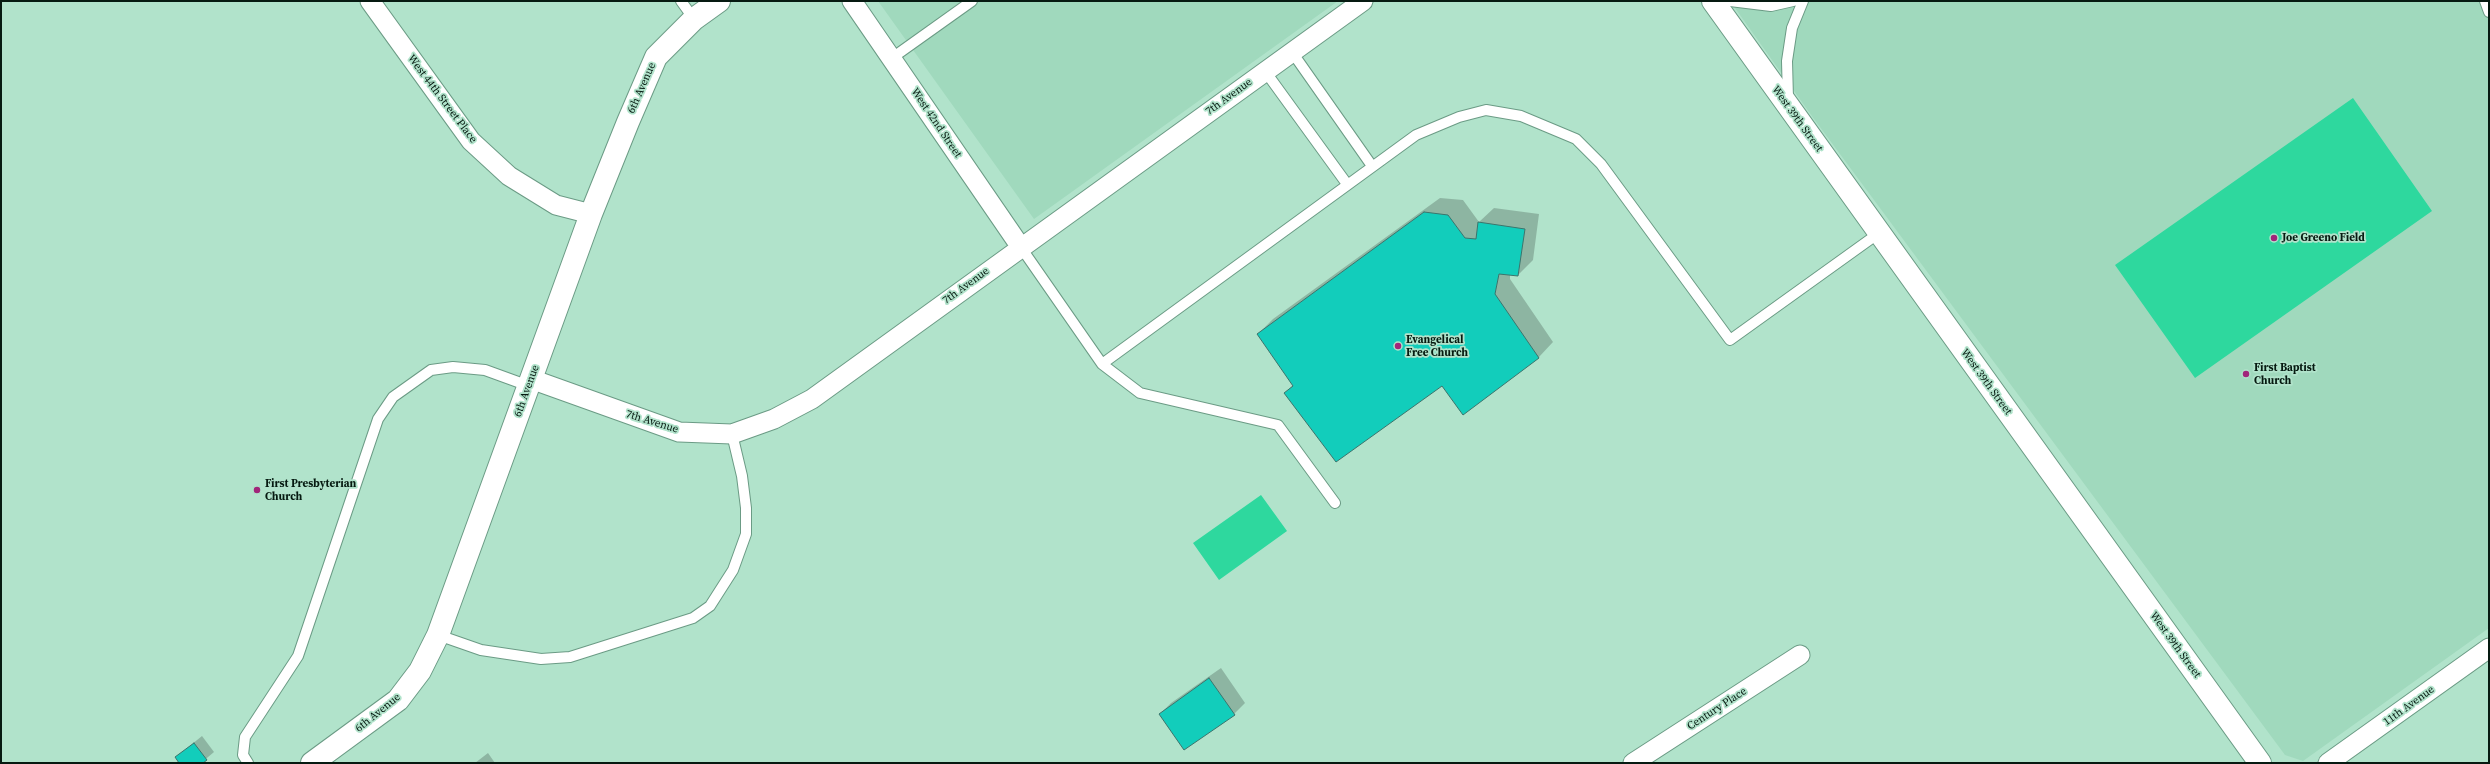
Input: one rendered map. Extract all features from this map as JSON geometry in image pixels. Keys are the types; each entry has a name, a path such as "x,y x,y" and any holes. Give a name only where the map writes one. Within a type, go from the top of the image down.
{"main road":[{"name":"6th Avenue","path":"312,763 398,700 420,671 438,635 591,214 656,57 694,19 719,1"},
{"name":"West 39th Street","path":"1713,1 2260,763"}],"street":[{"name":"West 44th Street Place","path":"370,1 471,141 510,176 556,205 591,214"},
{"name":"West 42nd Street","path":"852,1 1020,246"},
{"name":"7th Avenue","path":"530,382 679,432 732,434 774,419 812,399 1020,246 1363,1"},
{"name":"11th Avenue","path":"2328,763 2489,648"},
{"name":"Century Place","path":"1634,763 1800,655"}],"lane":[{"path":"681,1 694,19"},
{"path":"892,58 972,1"},
{"path":"1730,1 1770,6 1793,1"},
{"path":"1788,106 1787,61 1792,28 1803,1"},
{"path":"2485,1 2489,12"},
{"path":"1292,52 1372,166"},
{"path":"1265,71 1347,184"},
{"path":"1102,364 1347,184 1416,136 1459,117 1486,110 1521,116 1576,139 1601,164 1730,340 1879,233"},
{"path":"1020,246 1102,364 1140,393 1278,425 1335,503"},
{"path":"248,763 243,755 245,737 298,656 378,419 393,397 431,370 454,367 485,370 530,382"},
{"path":"438,635 481,650 541,659 570,657 693,618 710,606 733,570 746,534 746,508 742,476 732,434"}],"shaded area":[{"path":"878,1 1338,1 1034,219"},
{"name":"First Baptist Church","path":"1730,1 2489,1 2489,628 2303,761 2285,755 1814,119"}],"green space":[{"name":"Joe Greeno Field","path":"2353,98 2432,211 2195,378 2115,265"},
{"path":"1261,495 1287,531 1219,580 1193,543"}],"building":[{"name":"Evangelical Free Church","path":"1424,212 1448,215 1465,238 1476,239 1478,222 1525,229 1518,276 1499,274 1495,294 1539,358 1463,415 1442,386 1336,462 1284,393 1293,386 1257,334"},
{"path":"1209,678 1235,715 1184,750 1159,714"},
{"path":"194,743 207,760 203,763 179,763 175,757"}],"place":[{"name":"Joe Greeno Field","path":"2274,238"},
{"name":"Evangelical Free Church","path":"1398,346"},
{"name":"First Baptist Church","path":"2246,374"},
{"name":"First Presbyterian Church","path":"257,490"}]}
